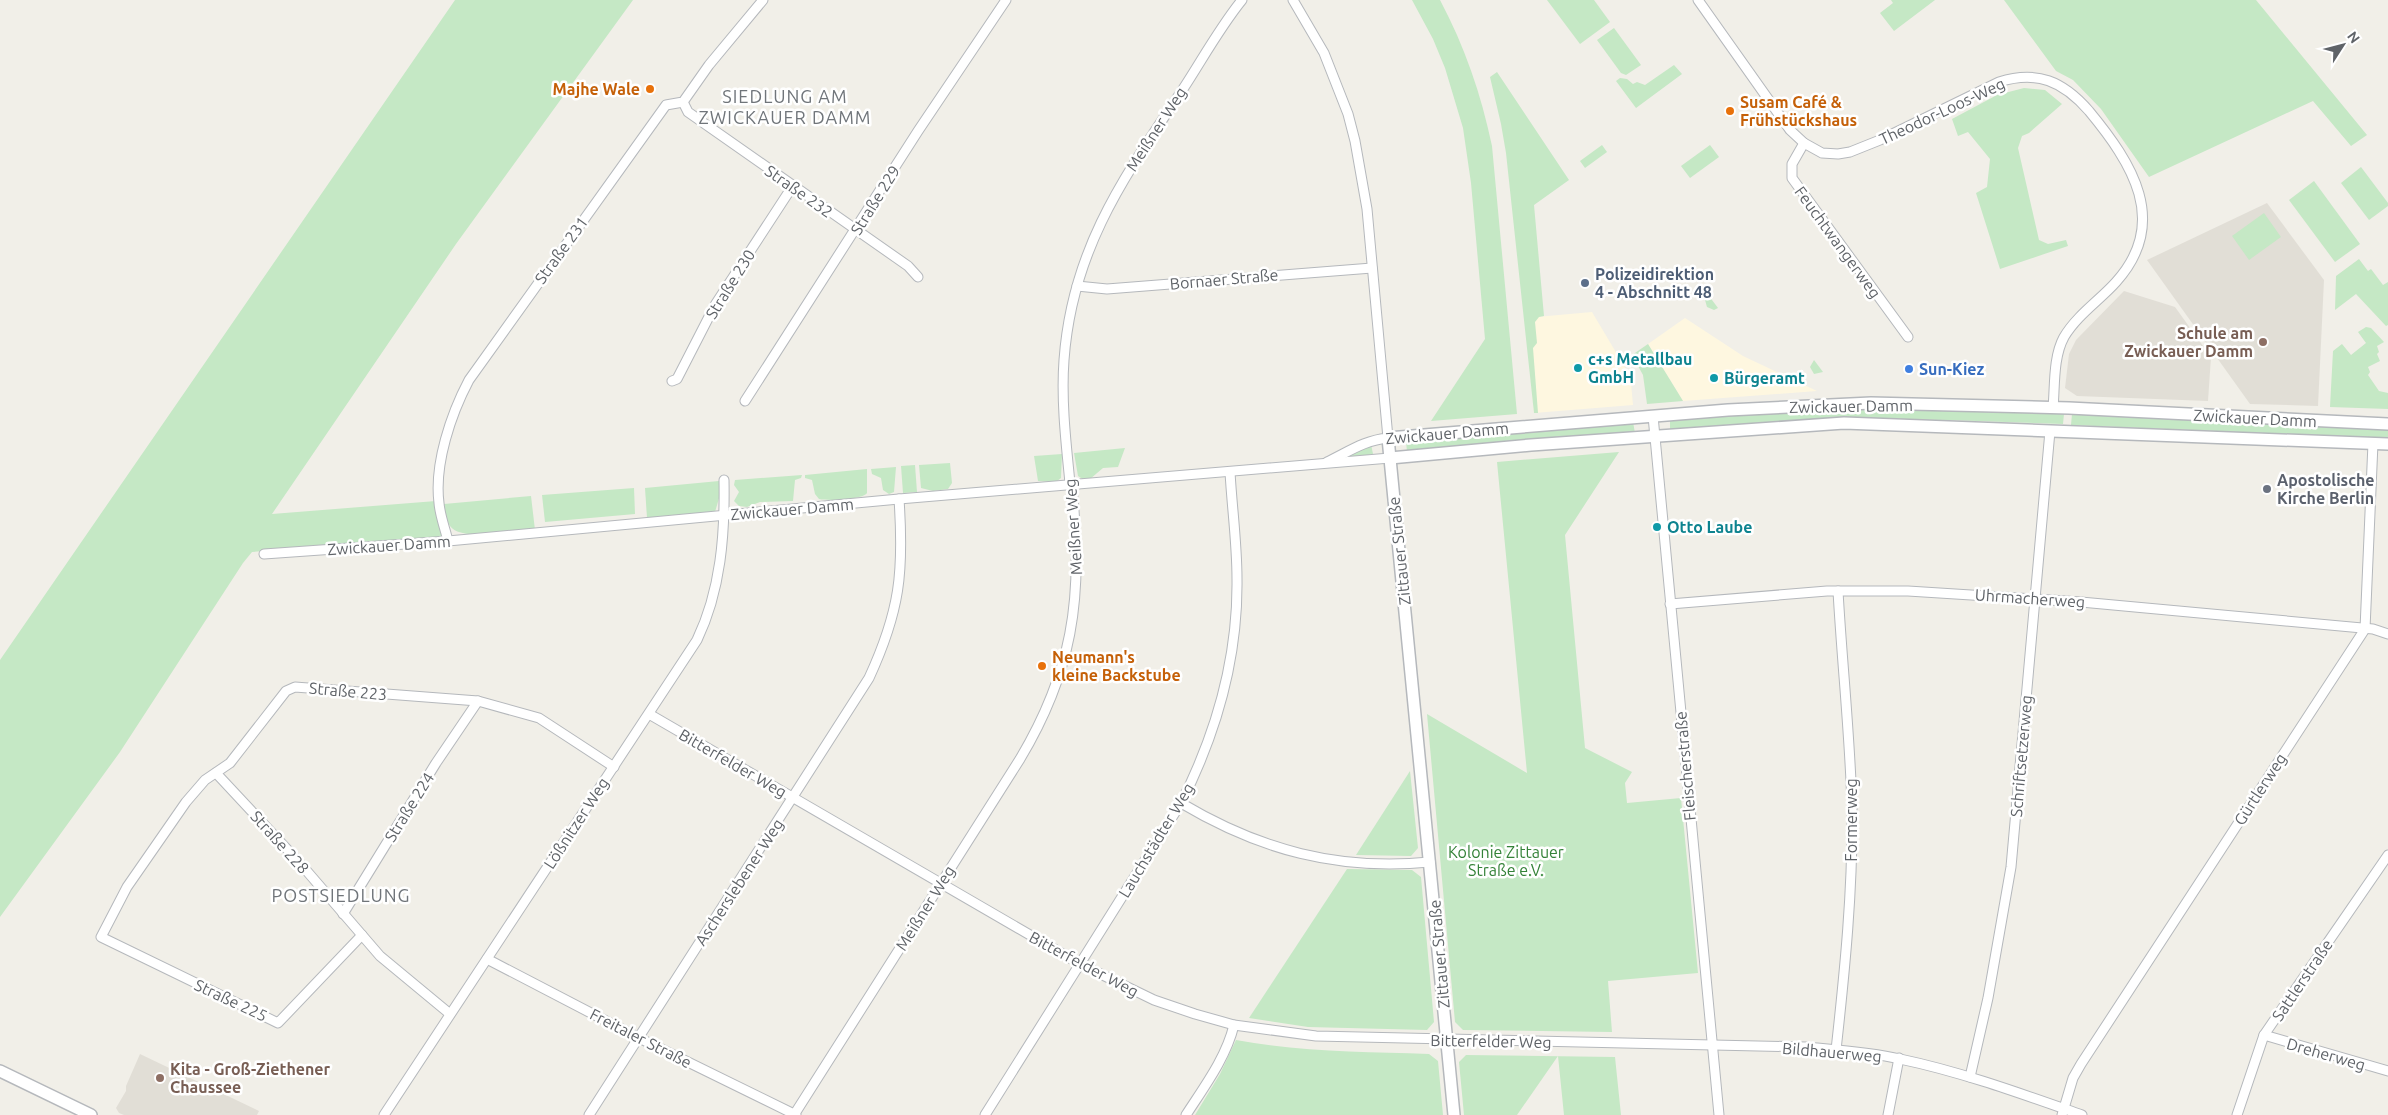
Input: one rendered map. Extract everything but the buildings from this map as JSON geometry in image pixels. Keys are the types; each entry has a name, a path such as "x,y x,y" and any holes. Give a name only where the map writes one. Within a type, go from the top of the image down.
{"street":[{"path":"683,102 709,65 763,0"},
{"name":"Straße 229","path":"746,401 1006,0"},
{"name":"Meißner Weg","path":"795,1115 1032,739 1050,703 1068,646 1076,597 1077,542 1064,410 1064,360 1069,320 1086,253 1108,207 1130,168 1242,0"},
{"name":"Zittauer Straße","path":"1293,0 1324,54 1348,114 1368,210 1388,438 1454,1115"},
{"name":"Theodor-Loos-Weg","path":"1698,0 1786,126 1804,143 1822,153 1838,154 1850,152 1880,140 1999,82 2019,77 2051,81 2062,87 2086,108 2105,132 2130,172 2142,207 2143,229 2139,247 2128,269 2064,337 2058,351 2053,408"},
{"name":"Straße 232","path":"683,102 688,112 792,187 908,266 918,277"},
{"name":"Straße 231","path":"448,541 439,503 439,492 443,449 456,404 488,351 666,105 683,102"},
{"name":"Feuchtwangerweg","path":"1804,143 1792,164 1792,178 1908,337"},
{"name":"Straße 230","path":"672,381 678,379 715,305 792,187"},
{"name":"Bornaer Straße","path":"1077,286 1107,288 1372,268"},
{"name":"Zwickauer Damm","path":"1320,465 1372,439 1653,416 1871,403 2053,408 2388,424"},
{"name":"Fleischerstraße","path":"1653,416 1719,1115"},
{"name":"Zwickauer Damm","path":"264,554 448,541 899,499 1654,436 1844,423 2388,444"},
{"name":"Schriftsetzerweg","path":"1970,1077 1990,989 2010,867 2050,431"},
{"path":"2365,629 2373,443"},
{"name":"Lauchstädter Weg","path":"985,1115 1181,803 1200,762 1216,719 1226,683 1234,637 1237,580 1230,472"},
{"path":"724,480 724,515"},
{"name":"Ascherslebener Weg","path":"590,1115 869,678 884,645 895,610 901,571 899,499"},
{"name":"Lößnitzer Weg","path":"384,1115 649,714 703,627 714,595 724,515"},
{"name":"Uhrmacherweg","path":"1670,604 1838,591 1962,593 2365,629 2388,634"},
{"name":"Formerweg","path":"1836,1050 1846,958 1852,818 1848,715 1838,591"},
{"name":"Gürtlerweg","path":"2063,1112 2074,1078 2081,1064 2365,629"},
{"name":"Straße 223","path":"101,937 127,887 163,833 205,780 230,763 286,691 295,687 478,701 539,718 614,766"},
{"name":"Straße 224","path":"343,914 436,763 478,701"},
{"name":"Bitterfelder Weg","path":"649,714 1080,964 1154,1000 1234,1025 1316,1036 1573,1043"},
{"name":"Straße 228","path":"216,773 299,862 386,962 450,1014"},
{"path":"1181,803 1208,819 1252,839 1290,851 1372,864 1430,862"},
{"name":"Sattlerstraße","path":"2237,1115 2264,1035 2388,854"},
{"name":"Straße 225","path":"101,937 278,1023 362,935"},
{"name":"Freitaler Straße","path":"487,959 639,1038 795,1115"},
{"path":"1186,1115 1214,1070 1231,1038 1234,1025"},
{"name":"Dreherweg","path":"2264,1035 2388,1071"},
{"name":"Bildhauerweg","path":"1573,1043 1806,1047 1899,1058 1970,1077 2063,1112 2082,1115"},
{"path":"1888,1115 1899,1058"},
{"path":"0,1071 91,1115"}],"shaded area":[{"name":"Schule am Zwickauer Damm","path":"2267,203 2324,280 2318,406 2250,404 2147,260"},
{"path":"2124,291 2175,307 2211,357 2208,401 2077,396 2065,388 2069,354 2076,340"},
{"path":"1592,312 1626,369 1631,383 1633,405 1534,413 1525,318"},
{"path":"1685,318 1743,356 1817,391 1683,401 1648,344"},
{"name":"Kita - Groß-Ziethener Chaussee","path":"140,1054 259,1111 257,1115 124,1115 119,1113 116,1108 126,1091 126,1086"}],"green space":[{"path":"455,0 633,0 456,244 272,514 436,501 445,538 252,552 120,752 0,917 0,660"},
{"path":"1412,0 1440,0 1465,53 1488,127 1492,146 1517,414 1431,421 1485,339 1471,183 1463,128 1445,68 1433,39"},
{"path":"1547,0 1594,0 1610,22 1580,44"},
{"path":"1891,0 1935,0 1894,31 1880,13 1893,3"},
{"path":"2004,0 2256,0 2367,135 2351,146 2313,101 2149,177 2101,109 2073,80 2056,71"},
{"path":"1614,28 1641,65 1626,75 1621,73 1597,40"},
{"path":"1674,65 1682,74 1636,108 1616,81 1620,78 1627,79 1633,84 1637,82 1645,85"},
{"path":"1497,72 1569,180 1534,205 1544,316 1539,317 1535,322 1537,343 1533,348 1538,413 1534,413 1506,153 1490,77"},
{"path":"2024,88 2045,90 2062,104 2029,133 2022,136 2018,148 2039,240 2048,244 2066,240 2068,246 2000,269 1976,193 1987,187 1990,159 1968,132 1958,136 1952,119 1997,95"},
{"path":"1602,145 1607,152 1585,168 1580,161"},
{"path":"1710,145 1719,157 1690,178 1681,166"},
{"path":"2361,167 2388,203 2388,206 2369,220 2341,183"},
{"path":"2314,181 2360,244 2335,262 2289,200"},
{"path":"2264,213 2281,237 2249,260 2232,236"},
{"path":"2359,259 2368,271 2371,269 2383,285 2388,282 2388,325 2386,326 2356,294 2335,310 2336,276"},
{"path":"1709,296 1718,308 1714,310 1707,307 1705,300"},
{"path":"2366,327 2371,328 2384,342 2377,346 2379,352 2377,354 2380,361 2368,367 2370,372 2368,375 2379,391 2388,393 2388,409 2330,407 2333,351 2342,344 2351,355 2366,343 2358,332"},
{"path":"1648,344 1683,401 1647,404 1643,375 1632,355"},
{"path":"1814,360 1823,372 1814,374 1810,367"},
{"path":"1885,408 1910,412 1911,408 2064,414 2063,424 1844,419 1670,430 1670,420 1766,411"},
{"path":"2072,414 2388,428 2388,438 2071,425"},
{"path":"1633,422 1635,433 1407,452 1406,441"},
{"path":"1371,444 1373,454 1347,459 1345,457"},
{"path":"1125,448 1118,467 1103,468 1090,479 1084,480 1078,476 1074,453"},
{"path":"1619,452 1565,535 1585,748 1632,772 1625,783 1627,803 1681,798 1698,973 1608,981 1612,1032 1463,1030 1455,1022 1427,714 1527,773 1497,462"},
{"path":"1062,454 1061,478 1056,482 1038,481 1034,456"},
{"path":"950,463 952,483 948,489 933,491 921,488 919,465"},
{"path":"915,465 917,492 903,493 901,466"},
{"path":"896,467 894,492 889,494 883,490 881,478 872,474 871,469"},
{"path":"867,469 867,493 852,499 819,499 815,494 812,480 805,478 805,475"},
{"path":"802,475 801,478 795,480 793,501 760,502 747,507 739,506 734,501 739,492 734,485 735,480"},
{"path":"719,481 720,495 715,512 647,518 645,488"},
{"path":"634,488 635,514 545,522 542,495"},
{"path":"531,496 535,530 503,533 477,535 456,531 449,524 444,504"},
{"name":"Kolonie Zittauer Straße e.V.","path":"1410,771 1418,848 1411,856 1356,855"},
{"name":"Kolonie Zittauer Straße e.V.","path":"1347,869 1412,870 1421,877 1434,1022 1427,1030 1308,1027 1249,1018"},
{"path":"1236,1040 1308,1049 1429,1054 1438,1061 1443,1115 1195,1115 1220,1074"},
{"path":"1466,1055 1558,1056 1517,1115 1464,1115 1459,1062"},
{"path":"1558,1056 1615,1057 1621,1115 1564,1115"}],"place":[{"name":"Majhe Wale","path":"650,89"},
{"name":"Susam Café & Frühstückshaus","path":"1730,111"},
{"name":"Polizeidirektion 4 - Abschnitt 48","path":"1585,283"},
{"name":"Schule am Zwickauer Damm","path":"2263,342"},
{"name":"c+s Metallbau GmbH","path":"1578,368"},
{"name":"Sun-Kiez","path":"1909,369"},
{"name":"Bürgeramt","path":"1714,378"},
{"name":"Apostolische Kirche Berlin","path":"2267,489"},
{"name":"Otto Laube","path":"1657,527"},
{"name":"Neumann's kleine Backstube","path":"1042,666"},
{"name":"Kita - Groß-Ziethener Chaussee","path":"160,1078"}],"district":[{"name":"SIEDLUNG AM ZWICKAUER DAMM","path":"785,106"},
{"name":"POSTSIEDLUNG","path":"341,895"}]}
